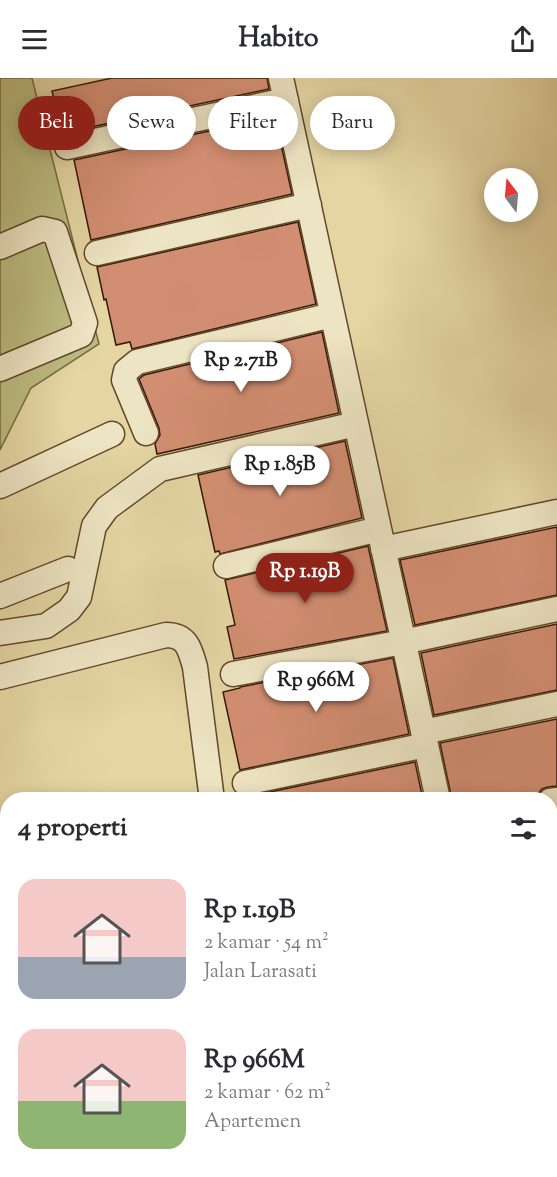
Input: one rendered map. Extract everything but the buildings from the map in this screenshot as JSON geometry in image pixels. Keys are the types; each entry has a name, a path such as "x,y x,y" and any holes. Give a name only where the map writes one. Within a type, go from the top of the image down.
{"street":[{"path":"95,140 284,89 436,792"},
{"path":"97,253 309,205"},
{"path":"0,247 42,229 55,232 85,323 81,335 0,369"},
{"path":"146,433 124,380 126,371 136,362 332,315"},
{"path":"0,633 46,626 69,610 79,597 94,526 107,508 160,469 356,424"},
{"path":"0,486 112,434"},
{"path":"226,566 557,512"},
{"path":"0,596 68,569"},
{"path":"232,674 403,642 557,609"},
{"path":"0,677 166,635 176,635 184,640 190,649 195,667 211,792"},
{"path":"244,783 557,704"}],"green space":[{"path":"0,78 32,78 37,96 18,96 18,150 50,150 99,344 31,388 0,450"}]}
